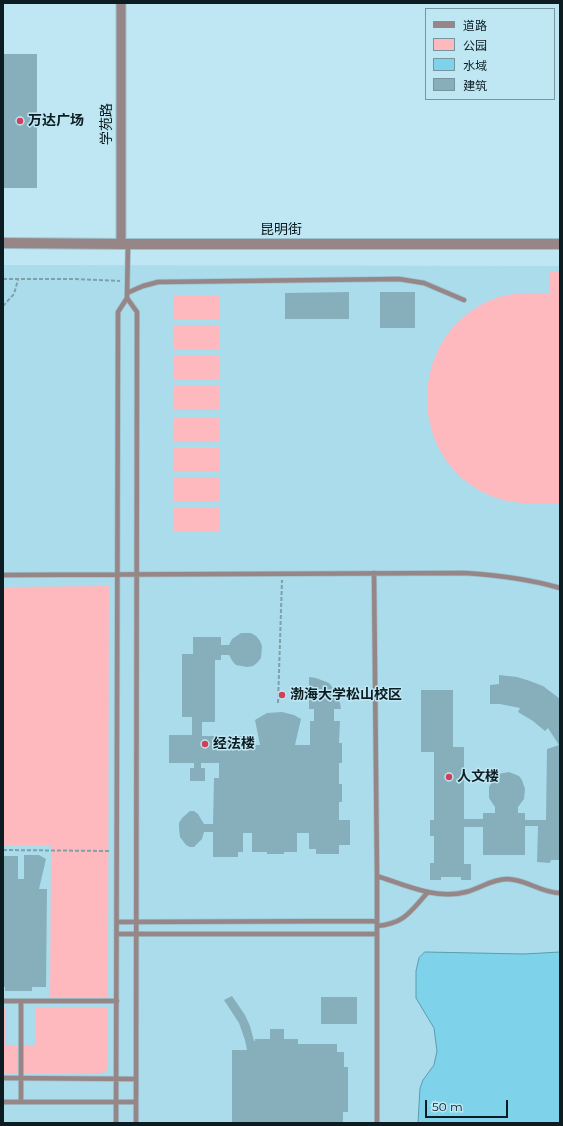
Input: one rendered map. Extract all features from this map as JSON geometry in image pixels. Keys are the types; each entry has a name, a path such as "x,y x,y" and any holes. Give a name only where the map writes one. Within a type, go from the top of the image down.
{"street":[{"name":"学苑路","path":"121,3 125,244"},
{"name":"昆明街","path":"3,243 560,244"}],"lane":[{"path":"116,1123 118,312 127,298 128,292 125,244"},
{"path":"128,292 158,282 399,279 424,282 464,300"},
{"path":"127,298 137,312 136,1123"},
{"path":"3,575 374,573 485,574 525,580 560,588"},
{"path":"374,573 377,876 377,1123"},
{"path":"377,876 428,892 451,894 465,892 495,880 508,879 521,881 546,891 560,893"},
{"path":"117,922 392,923 406,917 428,892"},
{"path":"117,934 377,934"},
{"path":"3,1001 117,1001"},
{"path":"21,1001 21,1102"},
{"path":"3,1078 136,1079"},
{"path":"3,1102 136,1102"}],"path":[{"path":"3,279 128,282"},
{"path":"3,306 14,294 18,280"},
{"path":"278,703 282,574"},
{"path":"3,850 117,851"}],"shaded area":[{"name":"渤海大学松山校区","path":"3,265 560,266 560,1123 3,1123"}],"green space":[{"path":"550,271 560,271 560,503 507,501 468,483 445,459 432,430 427,399 432,367 445,338 468,314 505,295 550,294"},
{"path":"174,296 219,296 219,320 174,320"},
{"path":"174,326 219,326 219,350 174,350"},
{"path":"174,356 219,356 219,380 174,380"},
{"path":"174,386 219,386 219,410 174,410"},
{"path":"174,418 219,418 219,442 174,442"},
{"path":"174,448 219,448 219,472 174,472"},
{"path":"174,478 219,478 219,502 174,502"},
{"path":"174,507 219,507 219,531 174,532"},
{"path":"109,586 108,998 50,997 51,845 3,845 3,587"},
{"path":"36,1007 108,1007 107,1070 100,1074 3,1073 3,1008 6,1008 6,1045 36,1045"}],"water":[{"path":"425,952 524,954 560,952 560,1123 418,1123 420,1088 423,1080 434,1065 437,1051 434,1028 416,998 416,971 419,958"}],"building":[{"name":"万达广场","path":"3,54 37,54 37,188 3,188"},
{"path":"349,292 349,319 285,319 285,293"},
{"path":"380,292 415,292 415,328 380,328"},
{"name":"经法楼","path":"241,633 251,633 260,641 262,646 261,658 253,666 247,667 236,665 229,655 221,655 221,660 215,660 215,722 202,722 202,736 242,736 242,745 260,745 255,720 267,713 282,712 294,715 301,719 295,745 310,745 310,721 314,721 314,709 309,709 309,677 329,683 336,692 341,709 334,709 334,721 340,721 339,743 342,743 342,763 339,763 339,784 342,784 342,802 339,802 339,820 350,820 350,845 339,845 339,854 316,854 316,849 309,849 309,833 297,833 297,852 267,854 267,852 252,852 252,833 243,833 243,852 238,852 238,857 213,857 213,832 204,832 202,839 194,847 186,845 180,837 179,823 190,811 194,811 198,814 204,824 213,824 214,778 219,778 219,763 201,763 201,768 205,768 205,781 190,781 190,768 194,768 194,763 169,763 169,735 192,735 192,717 182,717 182,654 193,654 193,637 221,637 221,645 229,645 232,639"},
{"name":"人文楼","path":"499,675 517,677 543,686 560,699 560,860 551,860 550,863 537,862 538,826 525,826 525,855 483,855 483,827 464,827 464,864 471,864 471,880 461,880 461,877 441,877 441,880 430,880 430,863 434,863 434,836 430,836 430,820 434,820 434,752 421,752 421,690 453,690 453,747 464,747 464,819 483,819 483,813 495,813 495,807 489,798 489,787 498,774 509,772 519,776 525,789 524,799 518,807 518,813 525,813 525,820 546,820 547,749 559,745 548,728 545,731 533,721 518,712 520,708 500,704 490,704 490,685 499,684"},
{"path":"24,855 39,855 46,859 39,889 47,889 46,987 32,987 32,991 5,991 5,987 3,987 3,856 18,856 18,879 24,879"},
{"path":"232,996 245,1015 254,1041 255,1039 270,1039 270,1029 284,1029 284,1039 298,1039 298,1044 337,1044 337,1052 344,1052 344,1067 348,1067 348,1112 343,1112 343,1123 232,1123 232,1050 247,1050 239,1023 224,1000"},
{"path":"321,997 357,997 357,1024 321,1024"}],"place":[{"name":"万达广场","path":"20,121"},
{"name":"渤海大学松山校区","path":"282,695"},
{"name":"经法楼","path":"205,744"},
{"name":"人文楼","path":"449,777"}]}
